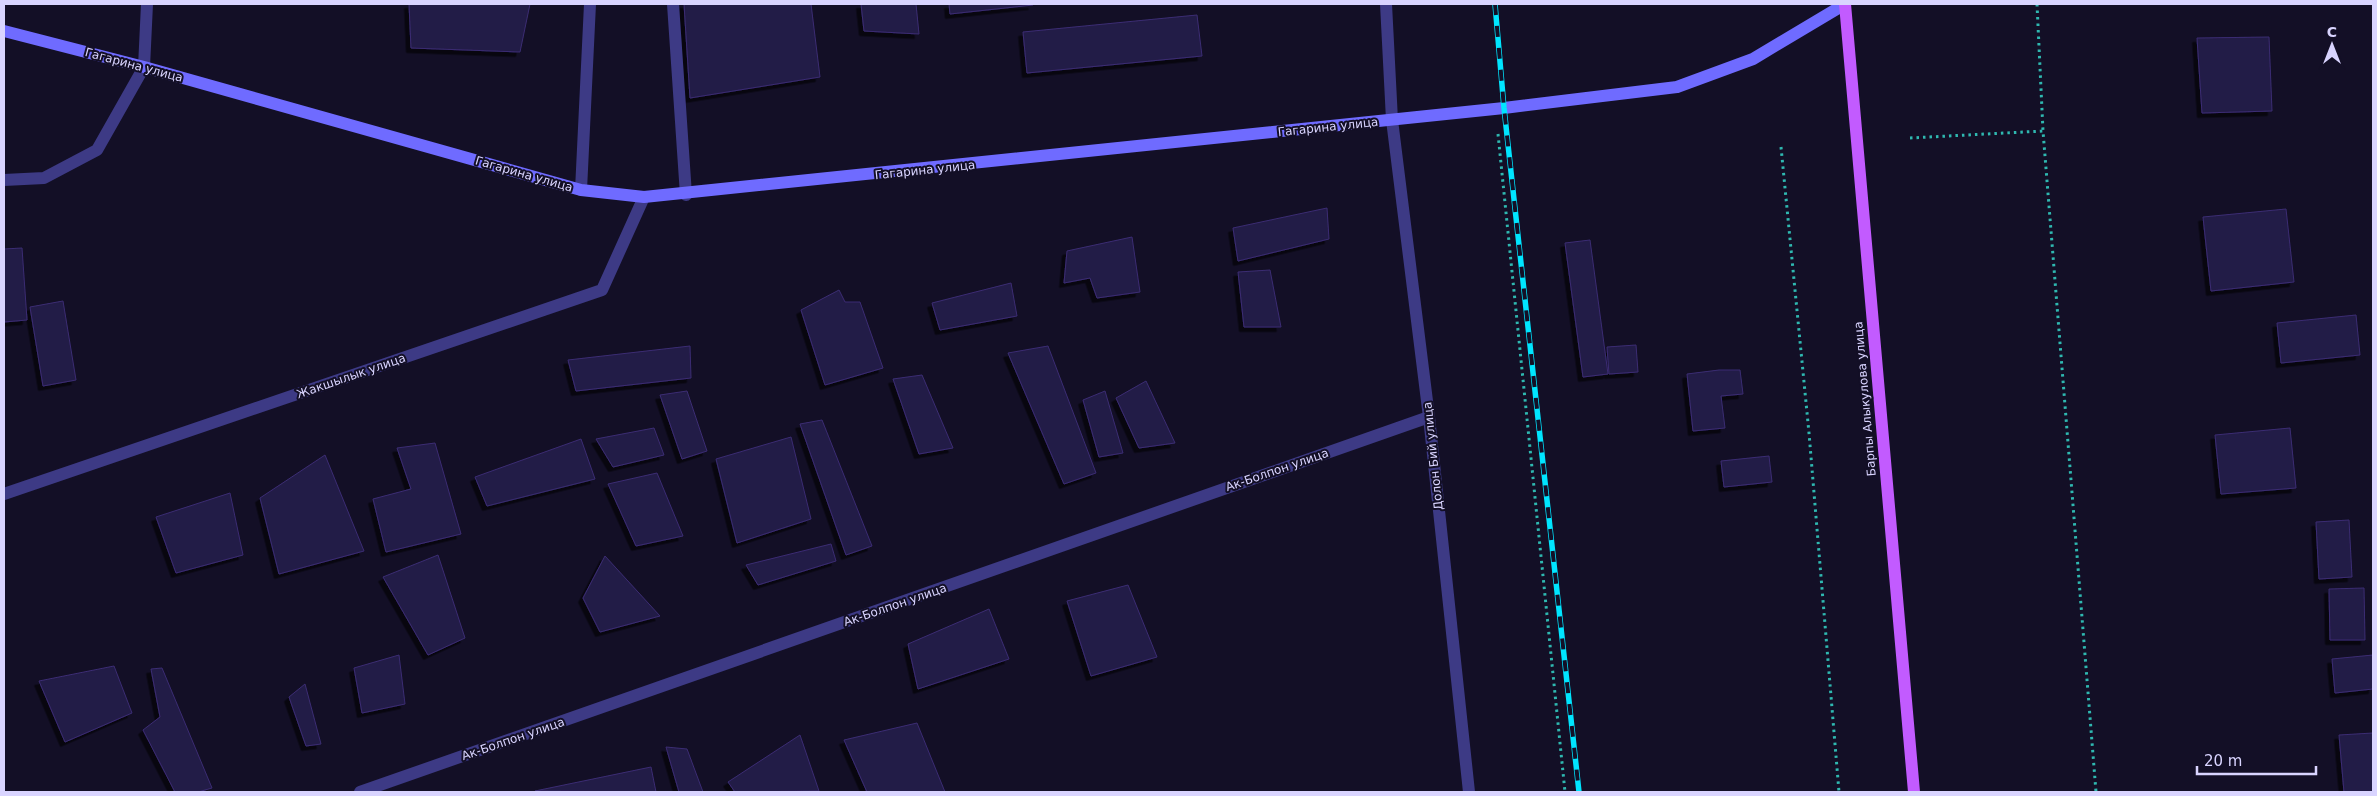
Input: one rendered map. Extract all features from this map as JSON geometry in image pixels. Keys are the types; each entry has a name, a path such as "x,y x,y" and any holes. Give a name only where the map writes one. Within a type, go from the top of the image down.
{"main road":[{"name":"Гагарина улица","path":"4,31 144,67 581,190 644,198 1496,109 1677,87 1753,59 1845,4"},
{"name":"Барпы Алыкулова улица","path":"1845,4 1914,792"}],"street":[{"path":"4,180 44,178 96,150 144,67 147,4"},
{"path":"581,190 590,4"},
{"path":"673,4 686,195"},
{"name":"Долон Бий улица","path":"1386,4 1392,120 1430,417 1469,792"},
{"name":"Жакшылык улица","path":"4,494 602,290 644,198"},
{"name":"Ак-Болпон улица","path":"360,792 1430,417"}],"path":[{"path":"2037,4 2043,131 2096,792"},
{"path":"1496,109 1565,792"},
{"path":"1910,138 2043,131"},
{"path":"1781,147 1809,433 1839,792"}],"building":[{"path":"409,4 530,4 520,52 411,48"},
{"path":"684,4 811,4 820,77 690,98"},
{"path":"861,4 916,4 919,34 864,31"},
{"path":"949,4 1033,4 1033,5 950,14"},
{"path":"1197,15 1202,56 1027,73 1023,32"},
{"path":"2269,37 2272,111 2202,113 2197,38"},
{"path":"1327,208 1329,239 1238,261 1233,228"},
{"path":"2286,209 2294,282 2211,291 2203,217"},
{"path":"1132,237 1140,292 1097,298 1090,278 1064,283 1067,251"},
{"path":"1590,240 1608,374 1583,377 1565,243"},
{"path":"22,248 27,320 4,322 4,249"},
{"path":"1270,270 1281,327 1244,327 1238,272"},
{"path":"1011,283 1017,316 940,330 932,303"},
{"path":"839,290 845,302 860,302 883,368 825,385 801,310"},
{"path":"63,301 76,380 43,386 30,307"},
{"path":"2356,315 2360,355 2281,363 2277,323"},
{"path":"1636,345 1638,372 1609,374 1607,347"},
{"path":"690,346 691,378 576,391 568,360"},
{"path":"1048,346 1096,473 1064,484 1008,353"},
{"path":"1719,370 1740,370 1743,394 1721,396 1725,428 1693,431 1687,374"},
{"path":"922,375 953,448 919,454 893,379"},
{"path":"1146,381 1175,443 1139,448 1116,398"},
{"path":"687,391 707,451 682,459 660,395"},
{"path":"1105,391 1123,453 1099,457 1083,400"},
{"path":"822,420 872,546 846,555 800,424"},
{"path":"654,428 664,455 613,467 596,439"},
{"path":"2290,428 2296,488 2221,494 2215,435"},
{"path":"791,437 811,519 737,543 716,459"},
{"path":"581,439 595,479 487,506 475,477"},
{"path":"435,443 461,534 386,552 373,499 411,489 397,448"},
{"path":"325,455 364,551 279,574 260,498"},
{"path":"1769,456 1772,482 1724,487 1721,461"},
{"path":"657,473 683,536 636,546 608,484"},
{"path":"230,493 243,555 176,573 156,517"},
{"path":"2349,520 2352,577 2319,579 2316,522"},
{"path":"831,544 836,561 758,585 746,565"},
{"path":"438,555 465,638 428,655 383,577"},
{"path":"605,556 660,616 600,632 583,598"},
{"path":"1128,585 1157,657 1091,676 1067,601"},
{"path":"2364,588 2365,640 2330,640 2329,589"},
{"path":"989,609 1009,659 918,689 908,644"},
{"path":"399,655 405,704 362,713 354,668"},
{"path":"2373,655 2373,689 2335,693 2332,659"},
{"path":"114,666 132,713 65,742 39,681"},
{"path":"162,668 212,788 198,792 175,792 143,730 160,717 151,669"},
{"path":"305,684 321,744 306,746 289,697"},
{"path":"917,723 945,792 867,792 844,740"},
{"path":"2373,733 2373,792 2344,792 2339,735"},
{"path":"800,735 819,791 735,792 728,782"},
{"path":"666,747 687,749 703,792 679,792"},
{"path":"651,767 656,792 535,791"}],"railway":[{"path":"1495,4 1504,108 1579,792"}]}
